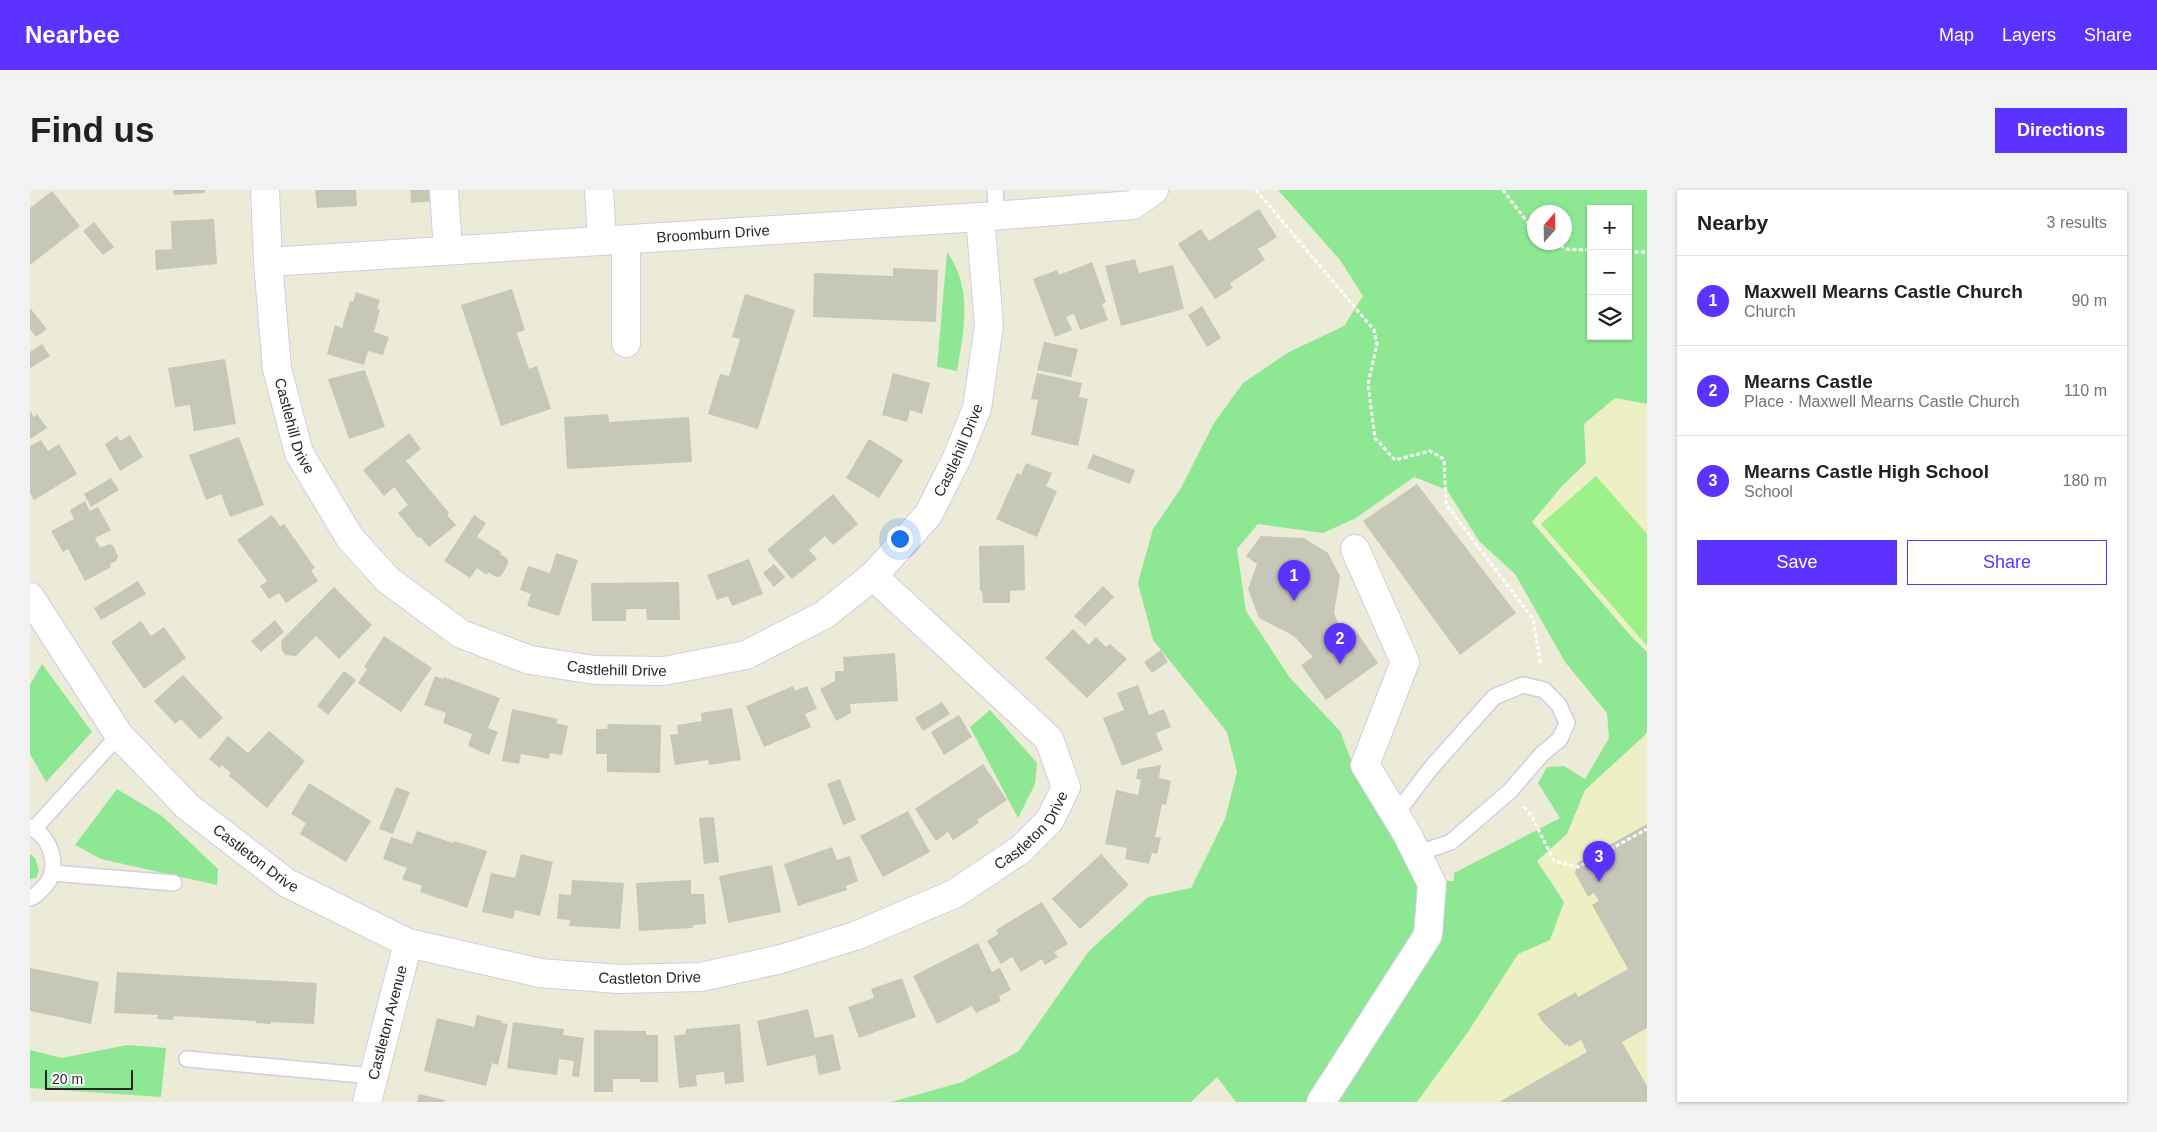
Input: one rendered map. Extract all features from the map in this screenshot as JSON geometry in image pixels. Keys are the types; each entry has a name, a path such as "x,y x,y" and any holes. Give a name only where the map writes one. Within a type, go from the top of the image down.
{"street":[{"name":"Castlehill Drive","path":"265,190 268,262 277,369 300,453 350,538 388,580 461,634 530,660 595,670 664,671 746,655 824,615 872,576 928,515 956,460 977,408 989,326 991,207"},
{"path":"444,190 448,250"},
{"path":"598,190 614,240 626,343"},
{"name":"Broomburn Drive","path":"268,262 614,240 991,207 1133,205 1154,190"},
{"path":"1322,1102 1428,935 1432,884 1395,815 1365,765 1405,662 1355,549"},
{"name":"Castleton Drive","path":"30,597 119,736 188,807 287,884 408,943 540,973 619,979 701,977 782,959 854,936 954,894 1020,850 1050,820 1066,787 1049,739 872,576"},
{"name":"Castleton Avenue","path":"367,1102 408,943"}],"lane":[{"path":"1395,815 1430,768 1494,697 1523,685 1544,690 1559,705 1567,723 1560,739 1542,754 1510,791 1451,842 1416,854"},
{"path":"30,898 34,897 50,881 54,862 45,840 32,828 119,736"},
{"path":"52,873 174,883"},
{"path":"187,1059 374,1076"}],"path":[{"path":"1256,190 1374,330 1377,344 1368,384 1375,438 1396,460 1430,450 1444,459 1446,504 1533,619 1544,690"},
{"path":"1503,190 1527,222"},
{"path":"1572,249 1587,250"},
{"path":"1632,252 1647,252"},
{"path":"1510,791 1531,815 1554,861 1578,867 1647,829"}],"shaded area":[{"path":"1615,398 1647,404 1647,684 1532,522 1562,486 1586,463 1584,424"},
{"path":"1647,692 1647,1102 1417,1102 1468,1032 1518,954 1550,940 1564,902 1537,862 1567,834 1585,790"}],"green space":[{"path":"1278,190 1647,190 1647,404 1615,398 1584,424 1586,463 1562,486 1532,522 1647,652 1647,732 1585,790 1567,834 1537,861 1564,902 1550,940 1518,954 1468,1032 1417,1102 1236,1102 1217,1077 1191,1102 891,1102 962,1082 1019,1051 1089,951 1148,897 1191,888 1225,819 1237,772 1227,732 1153,640 1138,583 1153,529 1181,488 1214,423 1243,383 1289,352 1344,326 1363,296 1340,260","holes":["1414,477 1447,490 1479,541 1515,574 1565,662 1607,713 1609,738 1585,779 1564,766 1547,767 1538,783 1560,818 1454,873 1454,881 1419,881 1360,784 1340,731 1290,678 1246,611 1237,549 1258,524 1323,533 1356,518"]},
{"path":"947,252 961,280 963,294 964,324 957,371 937,367"},
{"path":"1596,476 1647,534 1647,646 1541,524"},
{"path":"42,664 92,732 46,782 30,754 30,685"},
{"path":"990,710 1037,763 1035,784 1018,818 970,727"},
{"path":"117,789 162,816 218,869 217,885 101,859 75,845"},
{"path":"30,854 35,858 39,870 36,878 30,879"},
{"path":"127,1045 166,1048 161,1097 30,1088 30,1050 62,1058"}],"building":[{"path":"173,190 205,190 205,193 174,195"},
{"path":"315,190 356,190 357,206 317,208"},
{"path":"410,190 434,190 435,201 411,203"},
{"path":"52,191 80,226 30,265 30,208"},
{"path":"1259,209 1277,237 1258,249 1265,260 1230,283 1233,288 1215,299 1178,244 1201,229 1209,241"},
{"path":"214,219 217,264 156,270 155,250 172,249 171,221"},
{"path":"94,222 114,247 103,255 83,231"},
{"path":"1135,259 1139,273 1173,265 1184,309 1121,326 1105,266"},
{"path":"1092,262 1106,302 1102,304 1108,320 1080,330 1074,314 1066,317 1072,330 1055,337 1033,279 1057,270 1059,275"},
{"path":"893,268 938,270 936,322 813,317 814,273 893,276"},
{"path":"512,289 525,330 517,333 529,369 537,366 551,409 501,426 461,305"},
{"path":"356,292 380,300 377,309 380,310 374,332 389,337 383,355 368,351 364,365 327,354 335,325 342,328 350,301 353,302"},
{"path":"745,294 795,310 758,429 708,414 720,374 729,376 740,339 732,337"},
{"path":"1202,306 1221,338 1207,347 1188,315"},
{"path":"30,308 47,329 36,337 30,329"},
{"path":"1044,342 1078,349 1071,377 1037,370"},
{"path":"42,344 50,356 30,368 30,352"},
{"path":"225,359 236,424 194,431 190,405 175,407 168,368"},
{"path":"365,370 385,427 349,439 328,379"},
{"path":"893,373 930,383 922,414 910,410 907,422 882,415"},
{"path":"1037,373 1082,383 1079,397 1088,399 1078,446 1031,435 1038,400 1031,399"},
{"path":"30,411 34,417 37,414 47,428 30,439"},
{"path":"608,414 609,422 689,417 692,462 567,469 564,417"},
{"path":"409,433 421,449 406,461 449,513 447,515 456,525 429,547 420,537 418,538 398,513 408,505 394,487 384,496 363,470"},
{"path":"130,435 143,457 120,471 105,444 117,436 120,441"},
{"path":"239,437 264,505 230,517 221,494 206,500 189,455"},
{"path":"869,439 903,460 879,498 846,478"},
{"path":"41,440 48,451 59,444 77,474 34,500 30,493 30,446"},
{"path":"1093,454 1135,470 1130,484 1087,468"},
{"path":"1026,463 1052,473 1046,486 1057,491 1037,537 996,519 1017,473 1021,475"},
{"path":"111,478 119,490 91,507 84,494"},
{"path":"1417,484 1516,613 1460,655 1363,521"},
{"path":"833,494 858,524 833,545 825,536 809,550 817,559 792,579 767,550"},
{"path":"85,501 90,511 98,507 111,530 95,538 100,548 110,544 114,547 118,557 116,561 110,564 111,567 85,581 68,549 63,552 51,531 74,519 70,510"},
{"path":"272,515 280,526 284,524 315,568 311,570 318,581 286,603 279,593 269,599 260,586 267,581 237,540"},
{"path":"474,515 486,523 477,537 501,552 500,554 508,559 508,564 501,576 496,577 488,572 487,575 477,568 470,578 444,561"},
{"path":"1261,536 1304,538 1328,553 1340,576 1334,613 1343,635 1354,628 1378,663 1326,700 1301,665 1313,657 1294,636 1259,618 1248,589 1257,564 1246,556"},
{"path":"1024,545 1025,590 1010,591 1010,603 983,603 982,591 980,591 979,546"},
{"path":"556,553 578,560 559,616 527,606 531,594 520,590 528,566 550,573"},
{"path":"749,559 763,594 732,606 728,596 717,600 707,575"},
{"path":"774,564 785,577 774,587 763,573"},
{"path":"138,581 146,594 101,620 94,608"},
{"path":"679,582 680,620 647,620 646,609 626,609 626,621 592,621 591,583"},
{"path":"1103,586 1114,597 1085,626 1074,616"},
{"path":"334,587 372,625 339,659 316,636 296,656 286,655 282,651 281,641"},
{"path":"275,620 284,632 261,652 251,641"},
{"path":"141,621 151,636 164,627 186,658 144,689 111,642"},
{"path":"1073,629 1089,645 1096,637 1106,647 1110,644 1127,659 1087,698 1045,658"},
{"path":"384,636 432,668 401,712 358,683 367,669 364,667"},
{"path":"1161,650 1168,662 1152,673 1144,662"},
{"path":"895,653 898,701 850,704 851,713 836,721 820,689 835,681 835,671 844,671 843,657"},
{"path":"344,671 356,680 328,715 317,706"},
{"path":"183,675 223,718 200,739 181,719 175,724 154,701"},
{"path":"435,676 443,679 444,677 500,698 488,728 498,732 489,755 468,746 472,734 443,723 446,713 424,705"},
{"path":"1138,685 1149,715 1164,709 1171,727 1156,733 1163,750 1122,766 1103,718 1124,710 1117,693"},
{"path":"793,686 795,691 807,686 817,709 805,714 811,727 764,747 746,706"},
{"path":"942,702 950,714 923,731 915,718"},
{"path":"732,708 741,760 709,765 708,760 675,765 670,735 678,734 677,725 702,721 701,713"},
{"path":"512,709 558,719 556,723 568,726 562,755 550,753 549,759 521,754 519,764 502,761"},
{"path":"959,715 972,737 944,755 931,732"},
{"path":"608,724 661,725 660,773 607,772 607,754 596,754 596,729 607,729"},
{"path":"269,731 305,761 267,808 229,776 231,773 222,765 220,768 209,759 228,736 248,753"},
{"path":"983,764 1007,800 977,820 979,823 953,840 948,832 936,841 915,809"},
{"path":"1161,765 1159,778 1171,781 1166,805 1162,804 1155,837 1161,838 1157,854 1152,853 1149,864 1125,859 1127,848 1105,844 1116,790 1138,795 1141,780 1136,779 1138,769"},
{"path":"840,779 856,820 843,825 827,784"},
{"path":"309,783 371,821 346,862 300,834 306,823 291,814"},
{"path":"396,787 410,792 393,834 379,829"},
{"path":"908,811 930,852 883,877 860,836"},
{"path":"714,817 719,862 704,864 699,818"},
{"path":"1647,824 1647,1028 1622,1042 1647,1086 1647,1102 1499,1102 1587,1052 1581,1040 1569,1047 1567,1044 1566,1046 1537,1014 1576,992 1578,997 1628,969 1592,905 1599,901 1594,893 1588,897 1575,873 1577,863"},
{"path":"417,831 453,843 454,841 487,851 467,908 420,892 422,886 402,879 407,868 383,859 391,837 412,844"},
{"path":"832,847 837,860 850,856 858,881 846,886 847,890 798,906 784,864"},
{"path":"521,854 553,862 540,916 515,910 513,919 482,912 491,873 515,878"},
{"path":"1101,854 1129,885 1080,929 1052,899"},
{"path":"772,865 781,912 728,923 719,876"},
{"path":"572,880 624,883 620,929 569,926 570,920 557,919 559,894 571,895"},
{"path":"691,880 691,894 704,894 706,924 693,925 693,928 639,931 636,883"},
{"path":"1042,902 1068,944 1054,952 1058,957 1045,965 1042,959 1021,972 1012,957 1001,964 987,941 998,934 996,930"},
{"path":"978,943 992,972 1000,968 1011,990 999,996 1001,1001 976,1013 972,1006 937,1024 913,976"},
{"path":"30,968 99,982 91,1024 30,1011"},
{"path":"117,972 317,983 314,1024 271,1022 271,1024 256,1023 256,1021 174,1016 173,1020 157,1019 158,1015 114,1013"},
{"path":"902,978 916,1017 859,1038 848,1007 874,998 871,989"},
{"path":"808,1009 815,1038 833,1034 841,1070 819,1075 815,1055 767,1066 757,1021"},
{"path":"477,1015 508,1024 498,1065 492,1063 486,1086 424,1071 437,1018 474,1027"},
{"path":"513,1022 564,1029 563,1035 584,1038 579,1077 572,1076 574,1061 559,1059 557,1075 507,1068"},
{"path":"740,1024 744,1082 725,1084 724,1072 696,1075 697,1086 679,1088 674,1036 686,1034 686,1029"},
{"path":"594,1030 646,1031 646,1035 658,1035 658,1082 640,1082 640,1079 613,1079 613,1092 594,1092"},
{"path":"419,1094 445,1100 444,1102 417,1102"}],"place":[{"name":"Maxwell Mearns Castle Church","path":"1294,601"},
{"name":"Mearns Castle","path":"1340,664"},
{"name":"Mearns Castle High School","path":"1599,882"}]}
